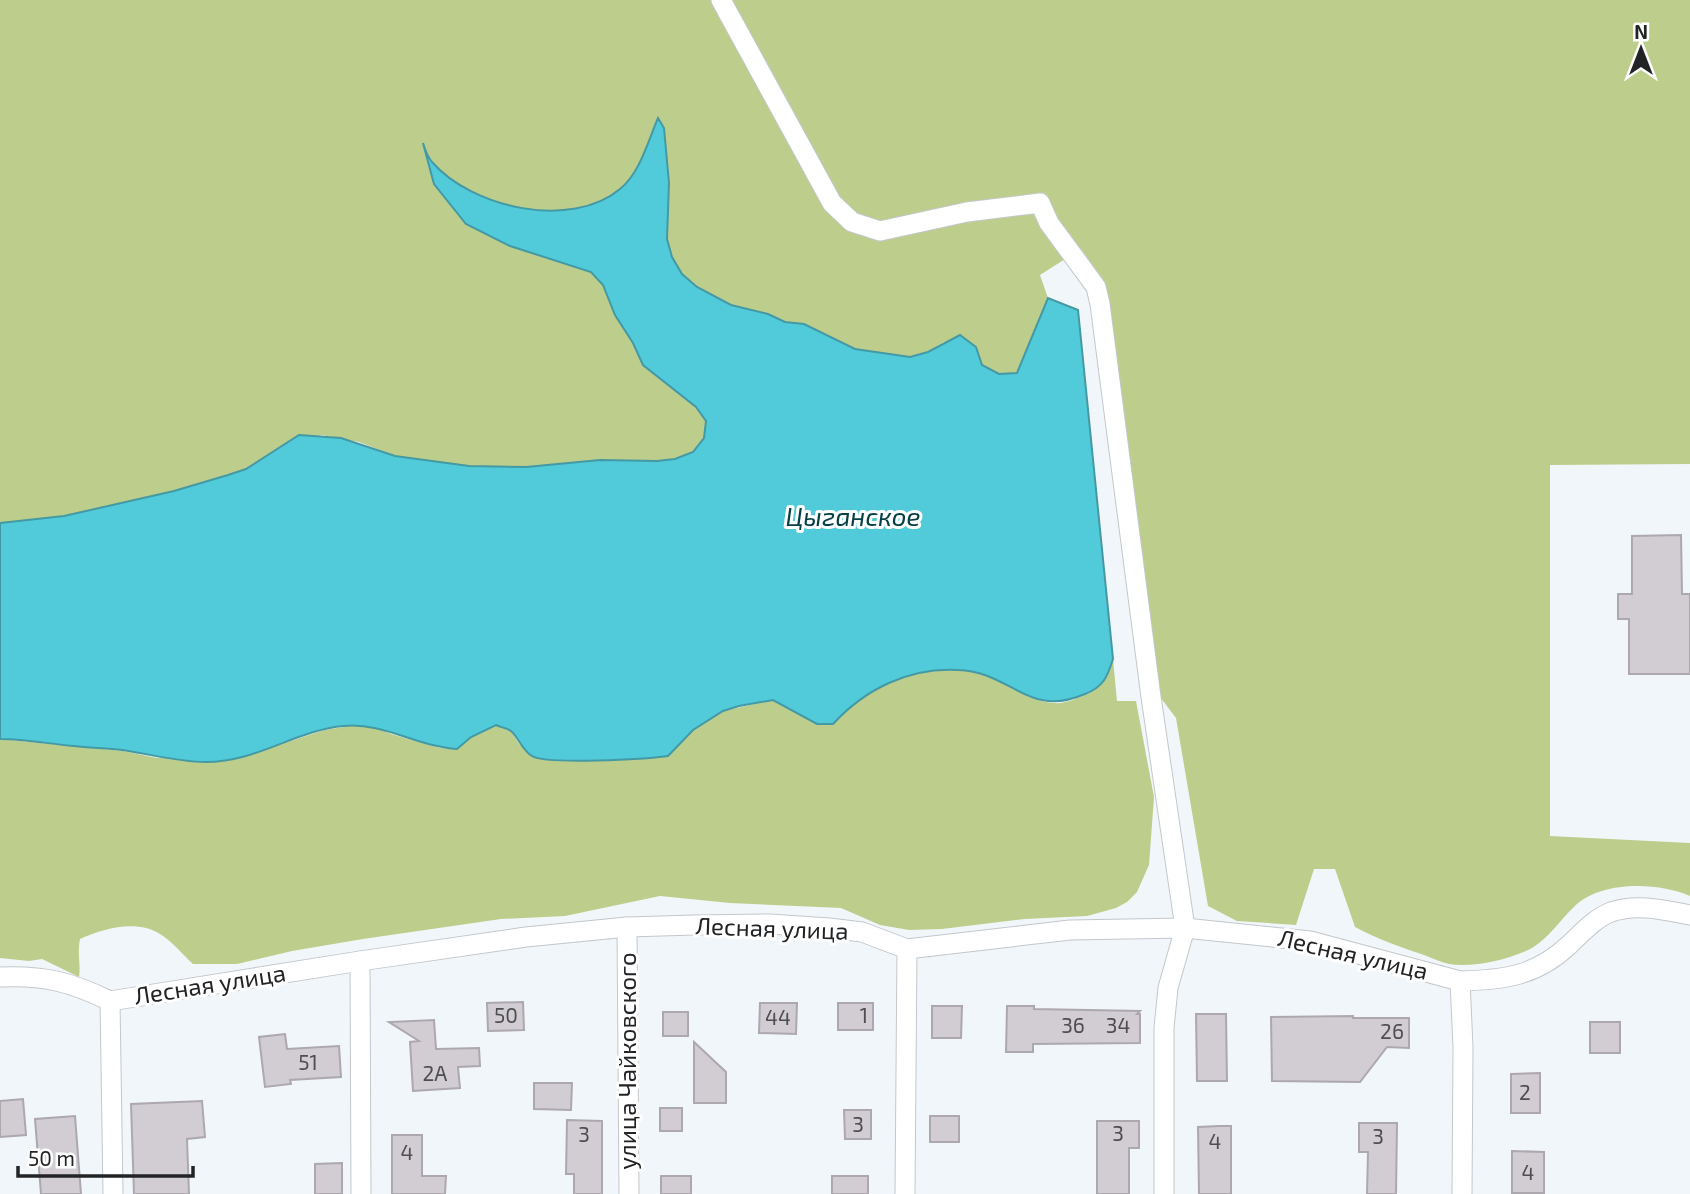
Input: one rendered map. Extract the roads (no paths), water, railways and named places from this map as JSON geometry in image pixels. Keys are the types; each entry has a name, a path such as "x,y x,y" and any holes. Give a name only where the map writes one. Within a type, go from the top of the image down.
{"street":[{"path":"722,0 832,203 852,222 880,231 967,212 1040,203 1049,223 1096,287 1185,928 1168,988 1164,1028 1164,1194"},
{"name":"Лесная улица","path":"0,977 55,979 80,986 110,1001 526,937 627,927 770,924 862,932 907,949 1070,930 1185,928 1310,940 1460,981 1504,979 1541,966 1557,956 1608,912 1629,907 1652,907 1690,915"},
{"name":"улица Чайковского","path":"627,927 629,1194"},
{"path":"905,1194 907,949"},
{"path":"360,961 361,1194"},
{"path":"1460,981 1463,1047 1462,1194"},
{"path":"110,1001 113,1194"}],"water":[{"name":"Цыганское","path":"658,118 664,128 669,183 667,239 672,257 682,274 697,287 731,305 768,314 785,322 804,324 855,349 910,357 928,352 960,335 976,347 982,365 999,374 1017,373 1048,298 1078,310 1113,659 1100,685 1085,694 1065,700 1048,701 1034,698 977,673 958,670 923,672 874,691 859,700 833,724 817,724 773,700 723,711 693,730 668,756 619,760 541,759 532,756 511,731 496,725 471,737 457,749 428,744 373,728 344,726 309,733 242,757 206,762 122,750 0,739 0,523 64,516 174,491 246,469 299,435 341,438 395,456 469,466 526,467 600,460 657,461 675,459 693,452 704,438 706,421 696,407 643,365 615,315 603,285 591,272 510,246 466,224 434,184 423,143 432,162 450,178 496,202 550,211 576,209 599,201 627,182 643,156"}]}
